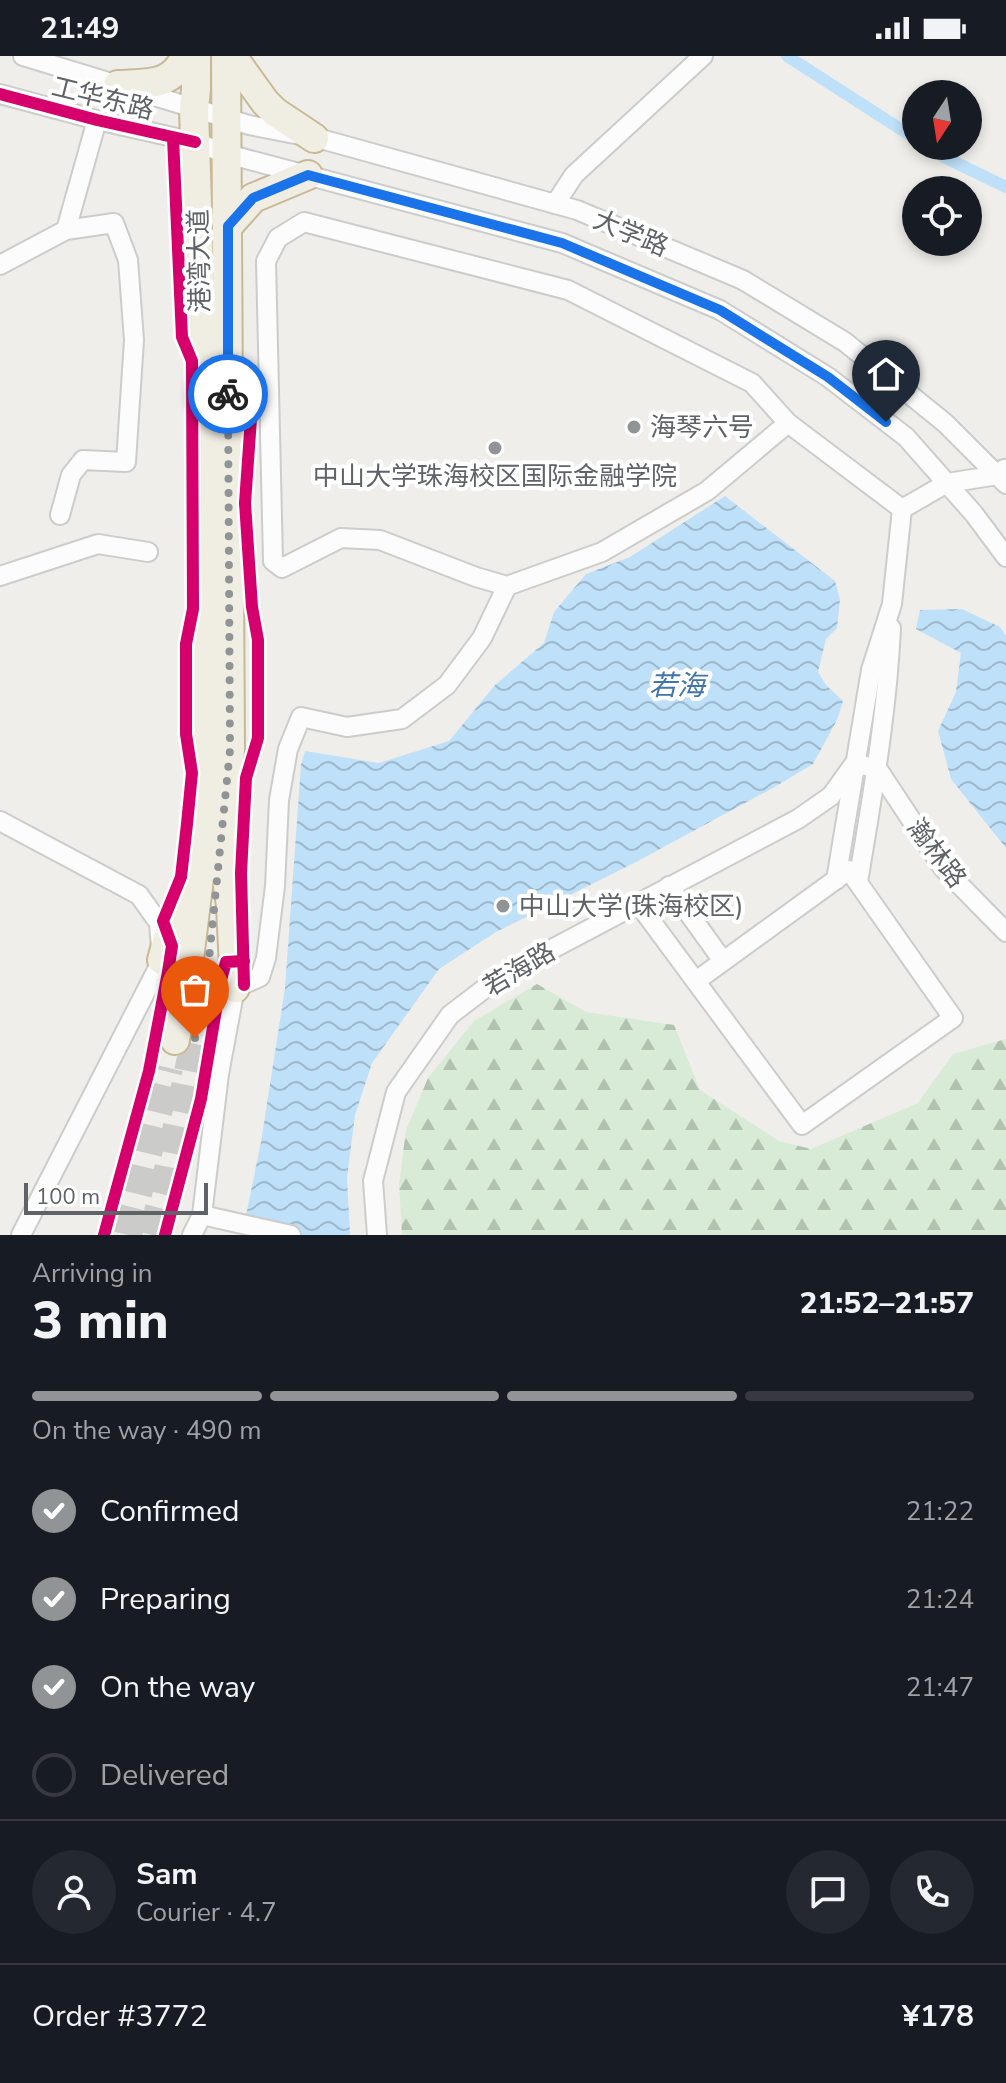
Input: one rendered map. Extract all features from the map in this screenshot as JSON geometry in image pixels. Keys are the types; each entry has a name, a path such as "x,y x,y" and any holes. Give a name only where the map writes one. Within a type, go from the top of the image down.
{"highway":[{"path":"118,85 157,83 178,71 186,56"},
{"name":"港湾大道","path":"196,56 194,109 202,362 206,723 201,862 188,967 185,1039 208,969 230,750 229,56"},
{"path":"229,56 275,112 314,138"},
{"path":"228,226 253,198 308,175"},
{"path":"221,840 231,906 235,988"},
{"path":"162,960 168,938 201,862"}],"street":[{"name":"工华东路","path":"23,56 194,109"},
{"path":"555,204 574,175 703,56"},
{"name":"工华东路","path":"0,94 195,142"},
{"name":"大学路","path":"194,109 249,125 314,138 577,210 743,280 845,342 945,423 1003,475"},
{"path":"66,230 97,120"},
{"name":"大学路","path":"195,142 227,154 562,243 720,310 828,377 906,437 974,514 1006,557"},
{"path":"788,423 707,491 602,552 507,586 380,540 341,538 282,568 273,561 266,261 278,238 304,222 568,290 752,383 788,423 902,509"},
{"path":"0,265 66,230 114,223 128,260 134,340 126,462 83,460 71,475 60,515"},
{"path":"902,509 947,483 1003,475"},
{"path":"836,880 871,670 892,604 902,509"},
{"path":"0,576 98,544 148,552"},
{"path":"192,1235 202,1215 219,1074 235,988 260,977 266,958 275,886 279,800 288,749 301,717 347,727 402,719 447,685 482,638 507,586"},
{"name":"瀚林路","path":"858,882 889,674 892,604"},
{"path":"854,764 877,768"},
{"name":"若海路","path":"377,1235 373,1181 396,1092 450,1015 501,976 798,819 831,796 854,764"},
{"name":"瀚林路","path":"877,768 943,868 1006,932"},
{"path":"0,821 139,895 159,923 162,960 21,1235"},
{"path":"637,902 802,1125 953,1018 849,870 696,981"},
{"path":"669,886 723,961"},
{"path":"202,1215 291,1235"}],"green space":[{"path":"537,984 586,1012 674,1025 700,1090 779,1141 811,1149 918,1103 953,1054 1006,1039 1006,1235 402,1235 399,1185 406,1130 428,1078 474,1021"}],"water":[{"name":"若海","path":"725,496 835,581 840,600 837,628 826,639 818,672 826,685 843,701 837,720 813,764 636,862 496,932 439,969 372,1063 355,1115 347,1178 350,1235 242,1235 261,1142 285,988 301,765 305,751 379,763 449,741 495,685 544,643 554,612 586,574 630,557"},
{"path":"962,609 1000,627 1006,636 1006,848 951,779 938,731 956,692 961,653 916,629 920,610"}],"waterway":[{"path":"787,56 902,130"},
{"path":"950,160 1006,187"}],"tunnel":[{"path":"152,1235 195,1038"},
{"path":"128,1235 169,1068"}],"cycle path":[{"path":"0,94 195,142"},
{"path":"104,1235 149,1071 168,972 172,946 163,921 181,877 192,773 186,734 186,644 193,609 192,361 182,337 173,138"},
{"path":"244,985 241,873 246,778 258,738 258,640 252,607 245,503 254,376"},
{"path":"165,1235 201,1099 226,962 244,961"}],"way so far":[{"path":"195,1038 208,969 230,750 228,394"}],"place":[{"name":"海琴六号","path":"634,427"},
{"name":"中山大学珠海校区国际金融学院","path":"495,448"},
{"name":"中山大学(珠海校区)","path":"503,906"}],"route":[{"path":"228,394 228,226 253,198 308,175 562,243 720,310 828,377 886,422"}]}
